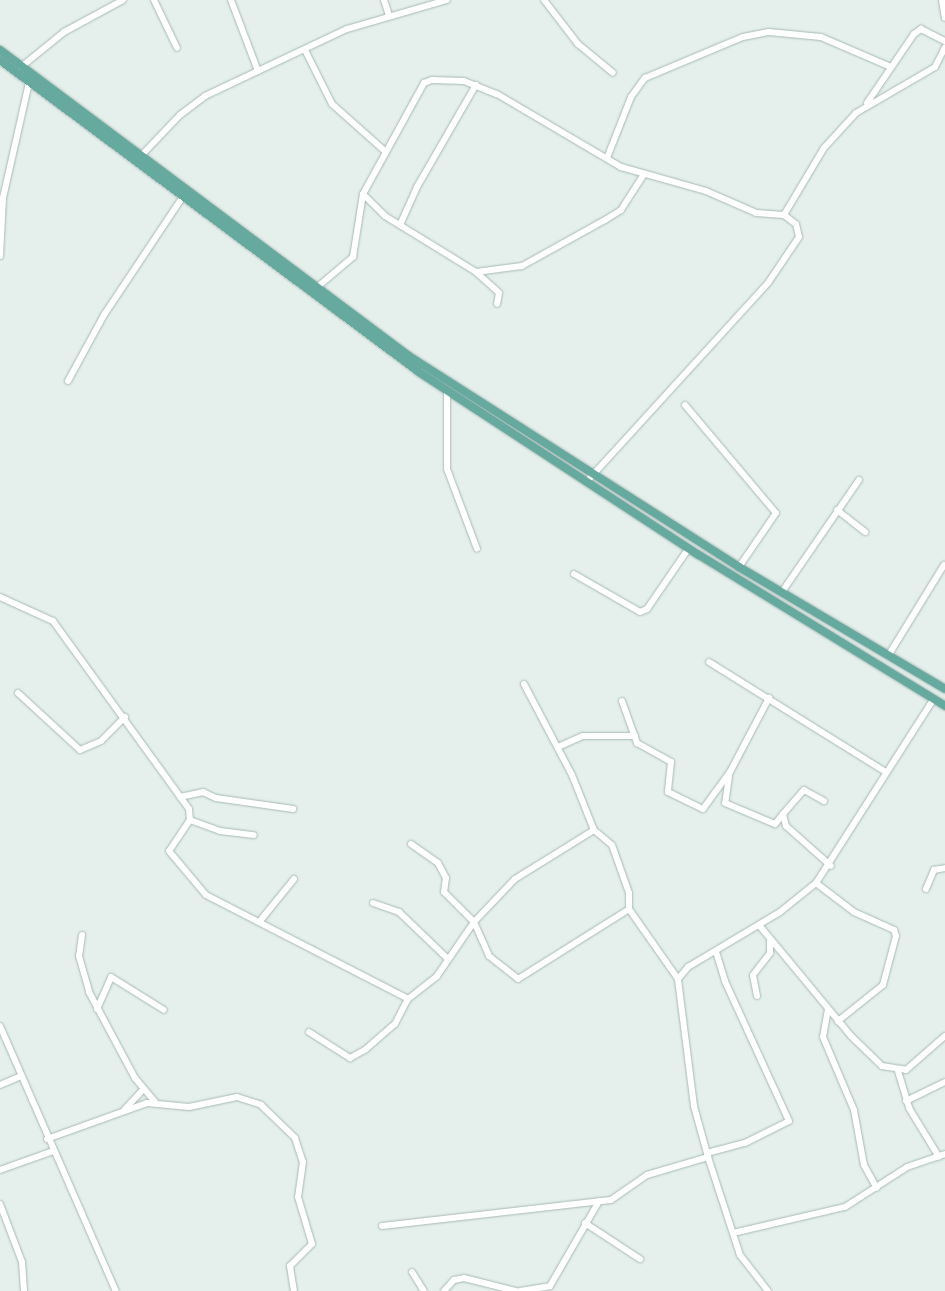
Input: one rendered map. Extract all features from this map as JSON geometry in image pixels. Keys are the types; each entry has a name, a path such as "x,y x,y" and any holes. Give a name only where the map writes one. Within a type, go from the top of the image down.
{"main road":[{"path":"0,50 255,248 447,391 945,689"},
{"path":"0,60 182,198 449,384 590,478 689,548 945,706"}],"street":[{"path":"22,67 64,32 123,0"},
{"path":"154,0 177,48"},
{"path":"231,0 258,71"},
{"path":"384,0 389,15"},
{"path":"139,158 193,104 258,71 389,15 446,0"},
{"path":"544,0 578,44 613,73"},
{"path":"942,0 945,18"},
{"path":"784,216 824,148 865,106 891,67 921,30 945,41"},
{"path":"607,158 630,97 645,78 743,38 769,32 820,37 891,67"},
{"path":"865,106 935,67 945,47"},
{"path":"305,50 332,104 385,151"},
{"path":"315,289 353,257 363,194 424,83 445,79 476,85 607,158 644,174 706,191 756,213 784,216 796,224 799,237 768,283 590,478"},
{"path":"0,256 1,198 29,83"},
{"path":"400,225 417,187 476,85"},
{"path":"476,272 522,266 605,220 621,210 644,174"},
{"path":"363,194 400,225 476,272 499,293 498,304"},
{"path":"68,382 109,307 182,198"},
{"path":"447,391 448,469 477,549"},
{"path":"685,405 776,513 739,567"},
{"path":"782,592 822,540 837,510 859,480"},
{"path":"837,510 865,532"},
{"path":"574,574 640,612 647,609 689,548"},
{"path":"888,656 944,564"},
{"path":"0,597 53,621 125,717 192,814 190,820 171,844 172,857 217,903 260,922 408,1000"},
{"path":"709,662 886,772"},
{"path":"524,684 558,747 594,830 612,845 629,893 629,909 678,979 694,1106 707,1155 740,1255 768,1291"},
{"path":"18,693 80,750 101,741 125,717"},
{"path":"622,701 637,744 669,757 668,792 703,809 730,772 769,698"},
{"path":"678,979 688,967 759,926 816,883 831,866 886,772 933,700"},
{"path":"558,747 583,736 635,736"},
{"path":"730,772 725,803 775,824 804,790 824,801"},
{"path":"180,797 203,792 216,798 293,809"},
{"path":"783,814 786,826 831,866"},
{"path":"190,820 220,831 254,836"},
{"path":"309,1032 353,1058 387,1032 408,1000 438,976 474,922 528,867 594,830"},
{"path":"411,844 438,863 446,878 444,892 474,922 489,956 512,976 522,978 629,909"},
{"path":"926,889 934,870 945,868"},
{"path":"260,922 294,878"},
{"path":"816,883 854,912 894,930 896,936 883,985 838,1021"},
{"path":"373,903 399,912 448,960"},
{"path":"759,926 838,1021 871,1057 898,1071 912,1066 945,1036"},
{"path":"82,935 80,956 97,1009 143,1090 155,1102"},
{"path":"757,996 753,975 770,953 770,940"},
{"path":"382,1226 599,1201 619,1196 647,1175 745,1143 790,1121 725,981 716,952"},
{"path":"97,1009 111,977 164,1010"},
{"path":"828,1009 823,1037 854,1110 864,1165 877,1188"},
{"path":"0,1026 19,1077 116,1291"},
{"path":"733,1233 759,1224 845,1207 907,1167 942,1156 906,1102 898,1071"},
{"path":"0,1085 19,1077"},
{"path":"906,1102 945,1082"},
{"path":"125,1109 143,1090"},
{"path":"47,1139 125,1109 155,1102 189,1106 248,1099 261,1105 295,1138 303,1162 298,1197 312,1244 290,1266 294,1291"},
{"path":"0,1170 53,1151"},
{"path":"520,1291 551,1289 585,1223 599,1201"},
{"path":"0,1204 22,1262 24,1291"},
{"path":"585,1223 640,1259"},
{"path":"412,1272 424,1291"},
{"path":"444,1291 454,1280 464,1278 516,1291"}]}
